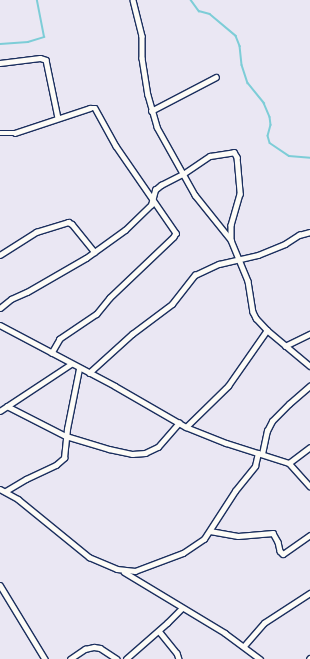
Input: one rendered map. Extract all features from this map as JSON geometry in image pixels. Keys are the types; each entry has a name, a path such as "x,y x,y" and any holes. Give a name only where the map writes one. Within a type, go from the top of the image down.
{"street":[{"path":"133,0 142,36 142,58 151,111 162,136 194,195 231,240 248,282 254,315 267,330 310,366"},
{"path":"0,63 40,58 46,60 58,118"},
{"path":"151,111 216,77"},
{"path":"0,139 2,134 15,134 58,118 90,108 95,108 116,146 175,231 175,236 110,298 97,314 60,339 52,353"},
{"path":"0,308 11,298 27,292 95,252 125,230 152,205 156,188 183,174 210,156 236,153 240,197 231,225 231,240"},
{"path":"0,254 36,232 68,222 72,224 95,252"},
{"path":"89,373 132,334 172,304 195,275 219,264 240,260 272,250 299,235 310,232"},
{"path":"0,325 79,369 115,386 186,427 214,439 289,463 310,486"},
{"path":"186,427 228,386 267,330"},
{"path":"285,346 310,334"},
{"path":"0,411 71,364"},
{"path":"6,491 62,460 66,455 66,436 79,369"},
{"path":"122,571 135,571 183,553 199,544 210,531 235,491 255,466 272,421 310,386"},
{"path":"7,406 66,436 115,451 140,454 158,447 179,423"},
{"path":"289,463 310,447"},
{"path":"0,489 6,491 85,554 122,571 244,646 260,659"},
{"path":"210,531 238,536 274,533 280,551 283,554 310,535"},
{"path":"0,585 45,659"},
{"path":"244,646 264,624 310,593"},
{"path":"126,659 159,631 182,608"},
{"path":"159,631 177,653 179,659"},
{"path":"70,659 85,649 94,647 100,648 117,659"}],"waterway":[{"path":"0,44 28,42 44,37 37,0"},
{"path":"191,0 199,11 210,14 236,36 240,46 242,65 248,83 264,103 270,117 271,125 268,136 270,143 289,156 310,158"}]}
